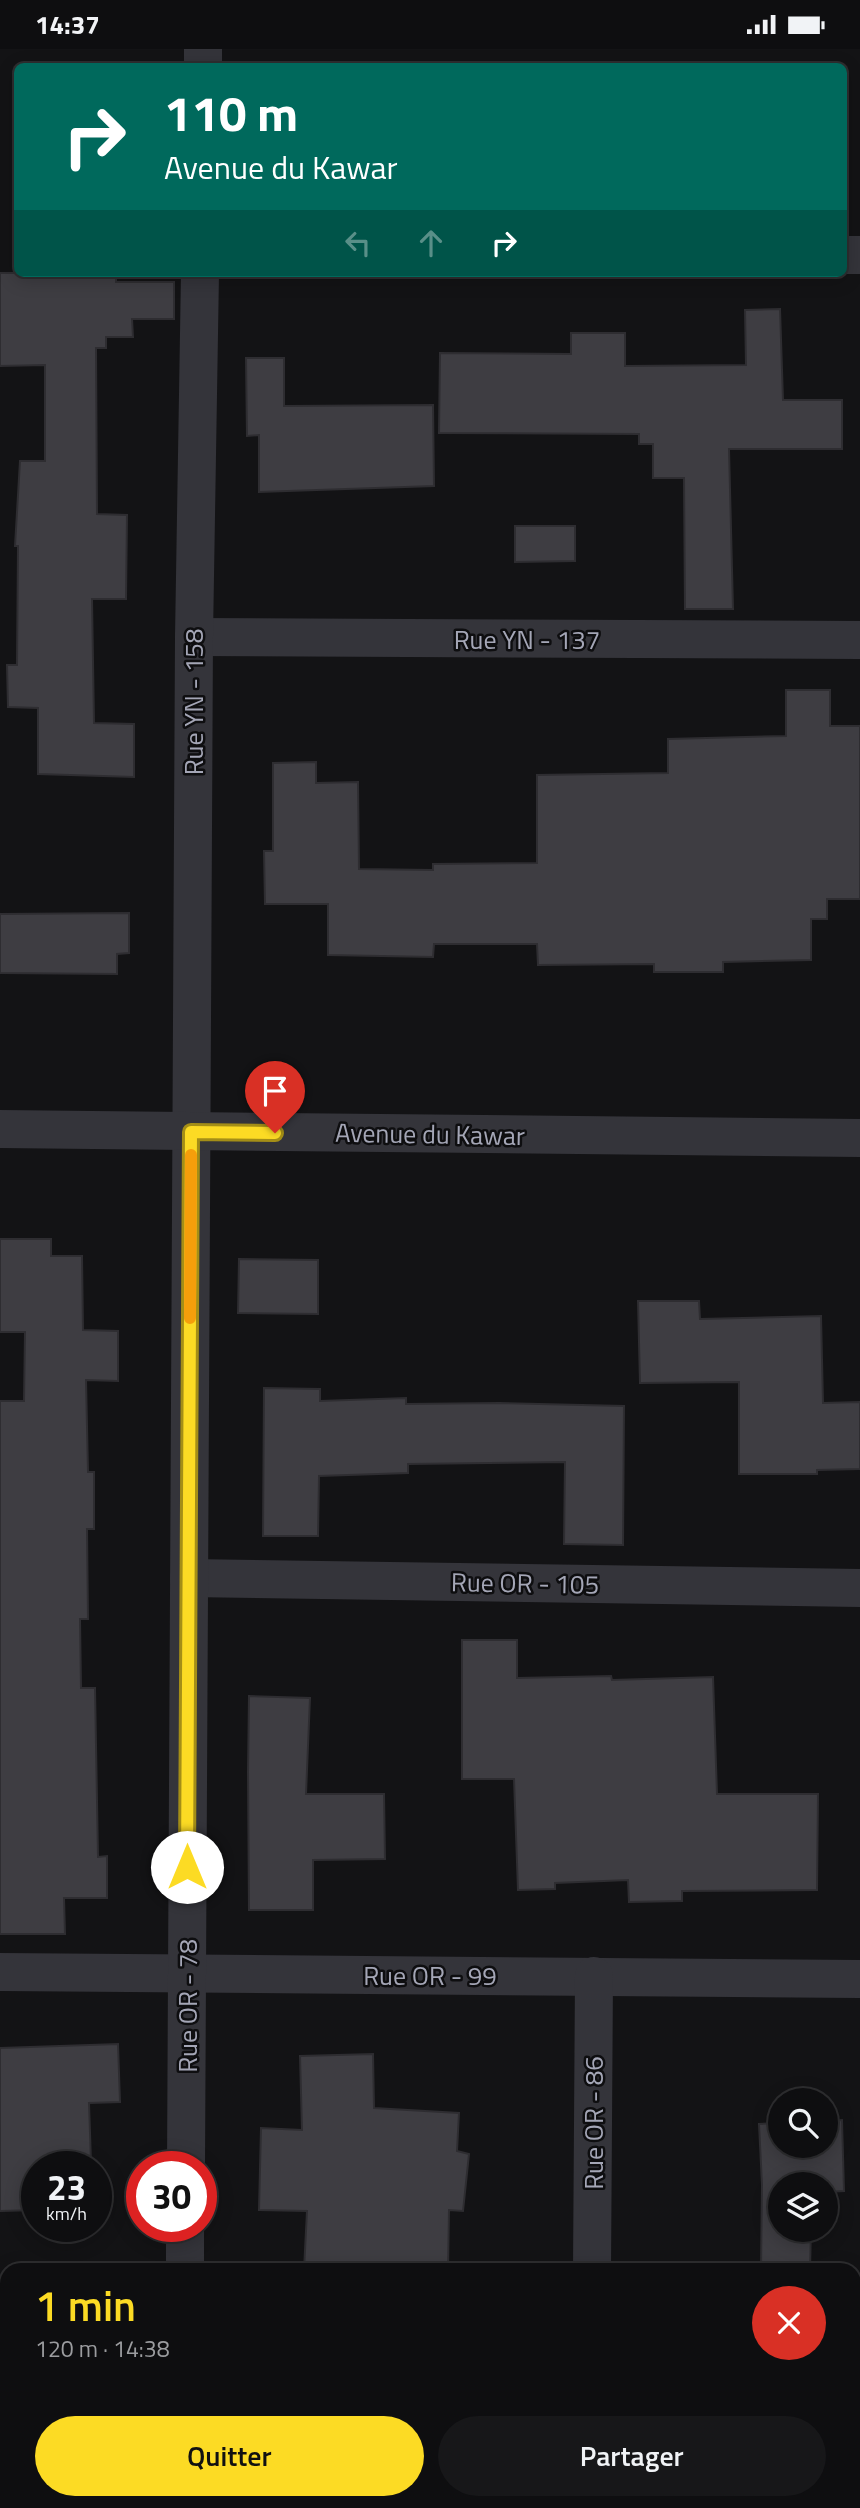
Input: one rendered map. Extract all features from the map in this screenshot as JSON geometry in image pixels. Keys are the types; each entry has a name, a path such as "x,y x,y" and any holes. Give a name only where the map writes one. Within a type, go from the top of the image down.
{"street":[{"name":"Rue YN - 158","path":"191,1132 194,637 200,277"},
{"name":"Rue YN - 137","path":"194,637 860,640"},
{"name":"Avenue du Kawar","path":"0,1129 860,1138"},
{"name":"Rue OR - 78","path":"186,2151 191,1132"},
{"name":"Rue OR - 105","path":"190,1578 860,1588"},
{"name":"Rue OR - 99","path":"0,1972 860,1979"},
{"name":"Rue OR - 86","path":"592,2263 594,1976"},
{"path":"185,2263 186,2242"}],"building":[{"path":"0,273 14,273 14,277 116,277 116,282 174,282 174,319 132,319 133,337 106,337 106,348 96,348 97,514 127,515 126,599 92,599 94,723 134,724 134,777 38,774 38,708 8,707 7,665 17,665 18,546 15,546 20,461 45,461 45,365 0,366"},
{"path":"780,309 783,400 842,400 842,449 729,449 733,609 685,609 684,478 653,478 653,444 639,444 639,434 439,433 440,353 571,354 571,333 625,333 625,366 746,365 745,310"},
{"path":"246,358 284,358 284,406 433,405 434,486 259,492 259,435 247,436"},
{"path":"515,526 575,526 575,561 515,562"},
{"path":"786,690 830,690 830,726 860,726 860,899 827,899 827,919 811,919 811,960 723,962 723,972 654,972 654,964 538,965 537,944 434,944 433,957 328,955 328,904 265,904 264,851 273,851 273,763 316,762 316,783 358,782 359,869 433,870 433,864 537,863 537,775 668,773 668,739 786,736"},
{"path":"129,913 129,953 117,954 117,974 0,973 0,914"},
{"path":"0,1239 51,1239 51,1256 82,1256 83,1330 118,1331 118,1381 86,1380 88,1472 94,1472 94,1529 87,1529 88,1619 80,1619 81,1688 95,1688 98,1857 107,1856 107,1898 64,1898 65,1934 0,1934 0,1401 24,1401 25,1332 0,1332"},
{"path":"239,1259 318,1260 318,1314 238,1313"},
{"path":"638,1301 699,1301 700,1319 821,1316 823,1403 860,1402 860,1469 817,1470 817,1474 739,1474 739,1382 640,1383"},
{"path":"264,1388 320,1389 320,1401 406,1398 406,1404 624,1406 623,1545 564,1544 565,1462 408,1464 408,1473 319,1476 318,1536 263,1536"},
{"path":"462,1640 517,1640 517,1678 611,1676 612,1680 713,1677 717,1794 818,1794 817,1890 682,1891 682,1901 629,1902 628,1880 555,1883 555,1889 518,1890 514,1779 462,1779"},
{"path":"249,1696 310,1698 306,1794 384,1794 385,1859 313,1860 313,1910 249,1910"},
{"path":"118,2044 120,2102 89,2103 91,2151 21,2151 21,2210 0,2211 0,2048"},
{"path":"373,2054 374,2108 459,2113 457,2151 469,2154 463,2211 449,2210 448,2263 304,2263 307,2211 259,2210 261,2128 302,2130 300,2056"},
{"path":"838,2120 842,2120 844,2191 838,2191 838,2172 768,2172 768,2242 811,2242 810,2263 761,2263 759,2124 768,2124 768,2158 838,2158"}],"slow traffic":[{"path":"190,1318 191,1155"}],"route":[{"path":"187,1867 191,1132 275,1133"}]}
